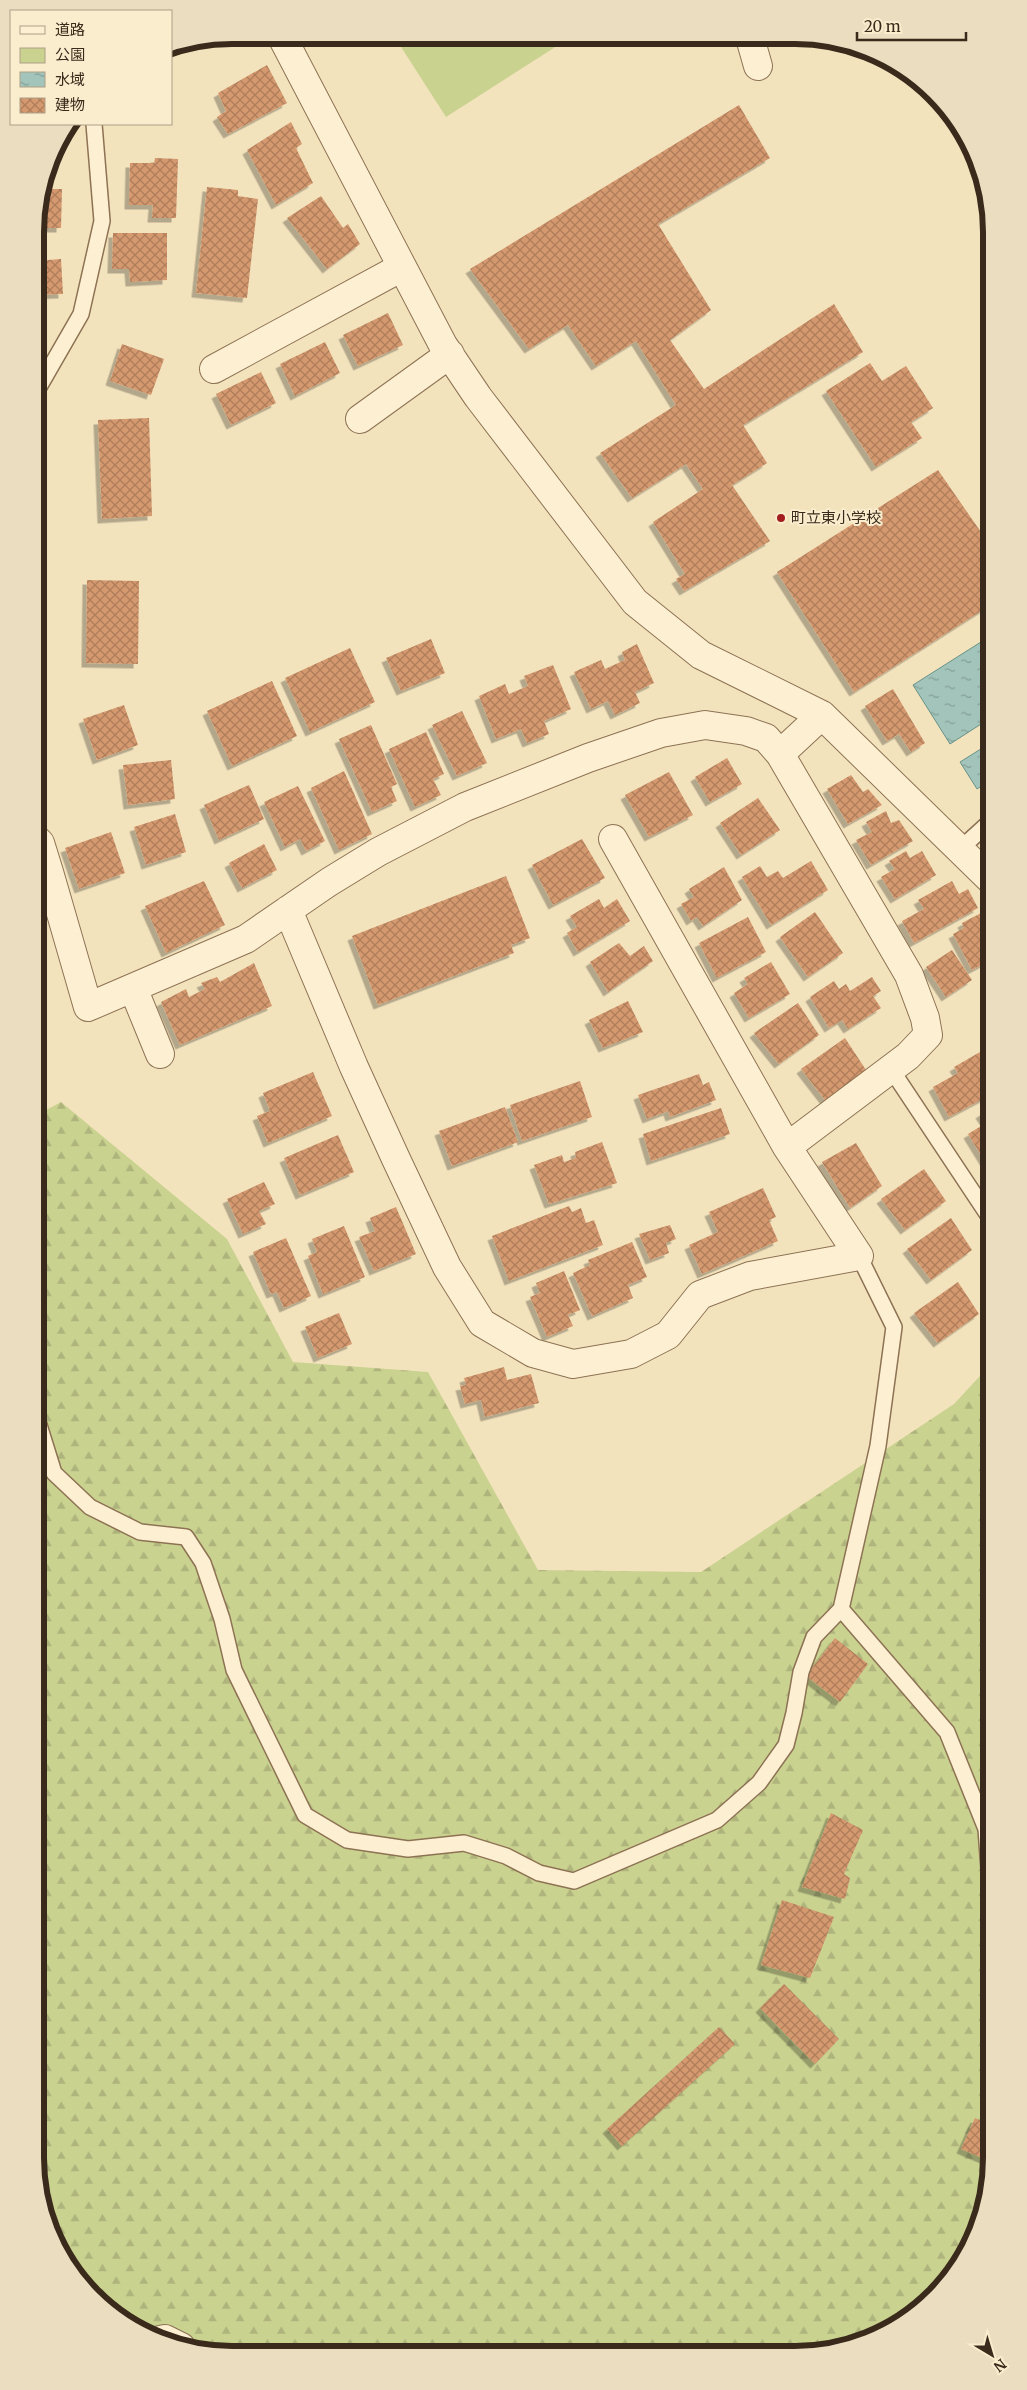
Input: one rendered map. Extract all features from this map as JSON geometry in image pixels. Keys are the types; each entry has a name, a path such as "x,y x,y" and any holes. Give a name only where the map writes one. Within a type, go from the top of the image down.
{"street":[{"path":"286,44 402,267 450,354 478,397 636,602 701,655 822,715 983,872"},
{"path":"752,44 758,66"},
{"path":"214,369 402,267"},
{"path":"360,419 450,354"},
{"path":"780,754 822,715"},
{"path":"44,856 88,1007 246,939 378,852 465,807 588,758 661,733 705,725 746,731 766,738 780,754 909,975 926,1018 928,1035 908,1056 787,1147"},
{"path":"288,910 354,1067 396,1159 447,1267 482,1323 533,1352 573,1364 622,1356 631,1354 668,1335 700,1295 750,1276 859,1256 787,1147 613,839"},
{"path":"133,988 160,1054"}],"lane":[{"path":"44,378 81,314 102,222 94,125"},
{"path":"959,850 983,828"},
{"path":"891,1069 983,1207"},
{"path":"44,1441 54,1474 90,1507 140,1532 186,1538 203,1563 222,1619 234,1670 305,1815 347,1840 408,1849 464,1843 506,1856 539,1873 574,1881 717,1820 759,1783 786,1745 801,1672 814,1637 841,1609 878,1446 894,1327 859,1256"},
{"path":"841,1609 947,1732 983,1822"}],"green space":[{"path":"399,44 560,44 446,117"},
{"path":"61,1102 227,1239 293,1362 428,1372 538,1570 701,1572 954,1404 983,1373 982,2183 977,2207 969,2230 952,2263 919,2300 900,2315 856,2336 832,2343 808,2346 219,2346 195,2343 171,2336 127,2315 90,2282 75,2263 54,2219 47,2195 44,2171 44,1111"}],"water":[{"path":"983,641 983,723 950,744 913,685"},
{"path":"983,748 983,785 977,789 960,762"}],"building":[{"path":"267,65 287,103 228,134 217,117 226,111 218,93"},
{"path":"739,105 770,158 658,224 711,310 670,340 704,389 834,304 863,352 743,425 767,463 732,485 770,541 684,591 676,579 685,574 653,522 703,489 686,464 632,498 600,453 676,405 636,341 596,366 568,325 529,349 470,269"},
{"path":"291,122 302,144 296,148 313,183 276,205 247,150"},
{"path":"155,158 178,159 176,218 152,218 153,205 129,205 130,163 154,163"},
{"path":"207,187 238,190 238,196 258,199 247,298 196,293"},
{"path":"48,189 62,189 61,228 44,228"},
{"path":"321,196 343,228 348,224 360,244 327,269 287,218"},
{"path":"113,233 167,233 167,280 130,282 129,269 112,269"},
{"path":"61,259 63,294 44,295 44,260"},
{"path":"388,313 403,345 358,366 343,335"},
{"path":"325,342 340,373 295,396 280,364"},
{"path":"122,344 164,359 151,395 110,381"},
{"path":"870,363 882,381 906,366 933,408 911,422 922,438 876,467 826,391"},
{"path":"261,372 276,403 231,425 216,394"},
{"path":"149,418 152,516 102,519 98,420"},
{"path":"938,470 983,535 983,610 854,692 777,572"},
{"path":"87,580 139,581 138,664 86,663"},
{"path":"431,639 445,673 401,691 386,658"},
{"path":"637,644 654,683 635,692 640,703 615,715 608,701 591,709 574,672 601,660 605,669 625,660 622,652"},
{"path":"350,648 375,702 310,732 285,678"},
{"path":"553,665 571,709 544,721 549,734 527,743 521,729 496,739 479,696 505,684 509,694 528,686 524,676"},
{"path":"272,681 297,736 232,766 207,711"},
{"path":"893,689 925,743 911,752 899,734 887,741 865,706"},
{"path":"124,705 138,745 97,760 83,719"},
{"path":"462,711 487,763 457,776 432,725"},
{"path":"371,725 397,784 391,787 397,801 372,812 339,739"},
{"path":"426,732 444,774 433,779 441,795 415,807 389,749"},
{"path":"727,758 742,784 710,802 695,777"},
{"path":"171,760 175,799 128,805 123,765"},
{"path":"344,771 372,834 339,850 311,788"},
{"path":"669,772 693,815 649,837 625,795"},
{"path":"851,775 863,792 868,789 882,805 848,824 827,789"},
{"path":"249,785 264,819 219,840 204,805"},
{"path":"298,786 325,841 306,851 300,839 285,847 264,802"},
{"path":"758,798 780,830 741,855 720,823"},
{"path":"886,811 891,823 899,820 913,841 871,865 856,840 872,832 866,822"},
{"path":"175,814 186,852 146,865 134,827"},
{"path":"111,832 125,873 79,889 65,848"},
{"path":"582,839 605,878 553,905 532,865"},
{"path":"264,844 277,870 242,888 229,863"},
{"path":"906,851 910,858 922,851 936,875 895,899 881,877 895,869 889,861"},
{"path":"811,861 828,890 771,925 742,877 760,866 767,877 778,871 783,878"},
{"path":"724,867 742,900 703,926 697,917 691,921 681,904 694,897 689,889"},
{"path":"506,876 530,938 511,945 514,953 378,1005 352,936"},
{"path":"204,881 225,925 166,953 145,906"},
{"path":"952,881 959,894 968,889 978,908 914,943 902,921 924,909 918,900"},
{"path":"599,899 604,908 617,899 630,921 578,952 567,933 577,927 570,916"},
{"path":"815,912 843,953 808,977 780,937"},
{"path":"983,912 983,964 972,970 953,934 964,928 962,923"},
{"path":"748,917 766,952 717,978 699,943"},
{"path":"619,943 630,956 644,946 653,961 608,992 590,962"},
{"path":"952,950 972,980 946,997 926,967"},
{"path":"771,962 790,994 749,1018 734,993 748,984 744,978"},
{"path":"254,963 272,1006 180,1045 161,1002 186,989 189,997 205,989 201,983 217,977 220,982"},
{"path":"872,977 881,991 873,996 881,1008 848,1029 842,1020 829,1028 810,997 834,981 839,989 846,984 850,991"},
{"path":"628,1001 643,1032 603,1048 589,1020"},
{"path":"798,1003 819,1035 779,1064 754,1033"},
{"path":"845,1038 866,1070 825,1100 801,1069"},
{"path":"983,1050 983,1099 949,1117 933,1087 958,1073 954,1067"},
{"path":"313,1072 332,1116 268,1143 257,1116 270,1111 263,1093"},
{"path":"699,1074 703,1085 709,1082 716,1100 670,1117 668,1111 647,1119 638,1095"},
{"path":"580,1081 592,1117 522,1141 510,1105"},
{"path":"505,1107 518,1142 452,1166 439,1131"},
{"path":"721,1108 730,1134 651,1161 643,1134"},
{"path":"983,1125 983,1158 968,1134"},
{"path":"338,1135 354,1172 300,1195 284,1158"},
{"path":"602,1142 617,1183 549,1204 534,1165 562,1155 564,1162 576,1158 575,1152"},
{"path":"856,1143 882,1186 850,1208 822,1162"},
{"path":"924,1169 946,1201 905,1230 881,1199"},
{"path":"264,1182 275,1204 259,1211 266,1224 243,1234 227,1199"},
{"path":"763,1188 776,1217 769,1220 778,1241 702,1274 689,1245 718,1232 709,1212"},
{"path":"569,1206 572,1212 581,1208 586,1223 594,1220 603,1245 509,1281 492,1236"},
{"path":"396,1207 416,1254 374,1271 359,1237 375,1231 370,1218"},
{"path":"951,1218 972,1250 931,1280 907,1249"},
{"path":"670,1225 676,1239 666,1243 669,1253 650,1260 639,1234"},
{"path":"344,1226 365,1277 323,1294 308,1256 317,1252 312,1239"},
{"path":"286,1238 311,1296 284,1308 277,1292 271,1294 253,1252"},
{"path":"632,1242 647,1277 628,1285 633,1298 592,1316 573,1273 590,1265 588,1260"},
{"path":"564,1271 580,1310 568,1315 573,1326 547,1337 530,1297 540,1293 536,1283"},
{"path":"958,1282 979,1314 938,1343 914,1313"},
{"path":"339,1313 352,1344 318,1358 305,1327"},
{"path":"504,1367 507,1380 531,1374 539,1403 485,1417 481,1400 465,1404 460,1386 466,1385 464,1378"},
{"path":"835,1638 868,1664 840,1702 806,1676"},
{"path":"831,1813 863,1830 844,1874 850,1878 845,1899 802,1887"},
{"path":"782,1900 834,1917 810,1978 761,1965"},
{"path":"784,1984 839,2039 815,2064 760,2008"},
{"path":"719,2027 735,2044 622,2146 607,2129"},
{"path":"975,2118 983,2121 983,2158 961,2149"}],"place":[{"name":"町立東小学校","path":"781,518"}]}
